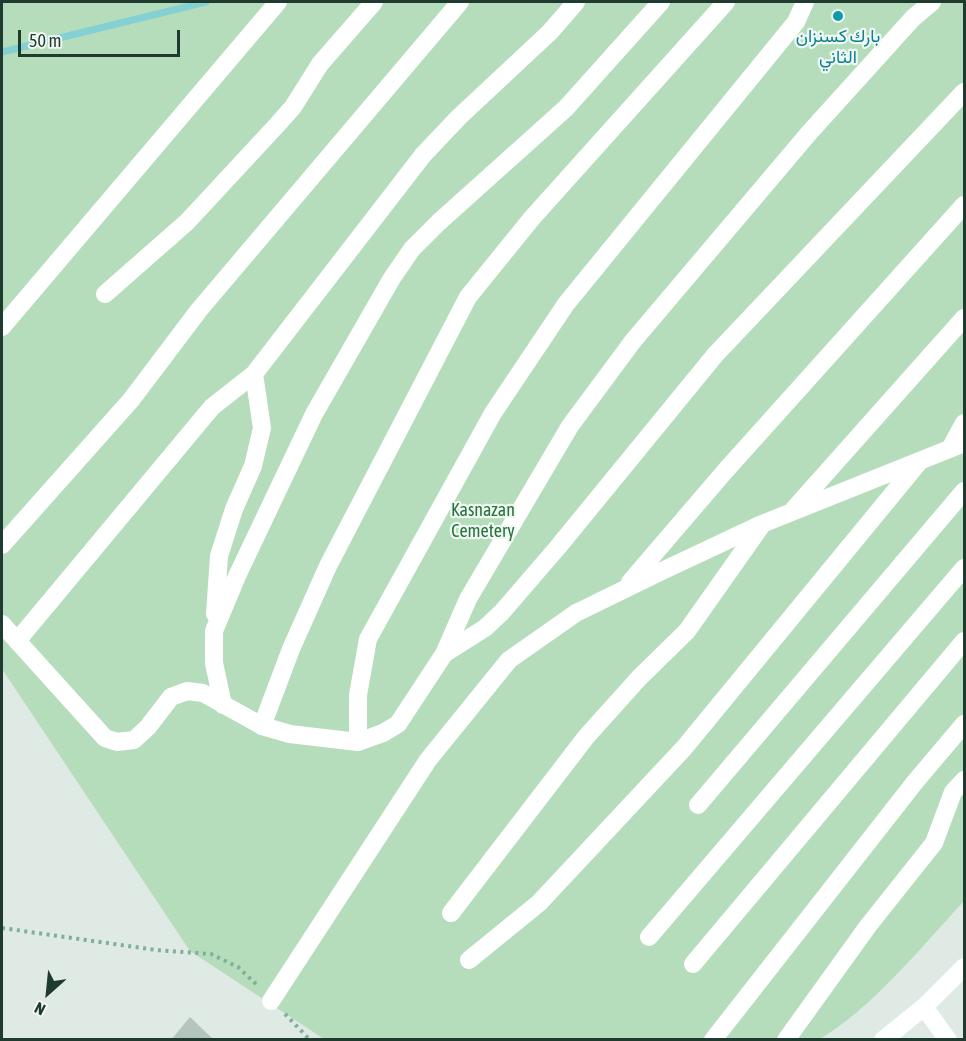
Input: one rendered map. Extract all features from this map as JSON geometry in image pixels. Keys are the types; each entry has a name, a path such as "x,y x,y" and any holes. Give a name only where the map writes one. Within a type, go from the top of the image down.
{"street":[{"path":"2,327 279,2"},
{"path":"105,294 187,222 277,125 293,107 320,64 374,2"},
{"path":"2,545 131,400 199,310 356,128 460,2"},
{"path":"17,641 212,407 254,374 423,155 459,117 550,32 576,2"},
{"path":"214,631 237,576 314,414 392,278 412,249 520,147 566,108 661,2"},
{"path":"262,726 291,649 328,566 468,297 532,218 726,2"},
{"path":"358,742 358,695 368,639 493,412 566,304 796,22 805,2"},
{"path":"2,624 105,738 117,742 134,740 148,727 171,697 187,691 203,693 262,726 290,734 358,742 383,733 398,724 444,654 468,599 570,426 633,341 809,133 913,18 932,2"},
{"path":"444,654 485,628 502,612 715,355 964,92"},
{"path":"623,590 734,461 964,205"},
{"path":"791,512 964,318"},
{"path":"223,705 213,663 219,556 234,509 253,466 262,428 254,374"},
{"path":"271,1000 428,760 508,660 576,613 623,590 762,524 957,446 964,423"},
{"path":"469,960 539,903 684,748 920,461"},
{"path":"698,805 964,491"},
{"path":"451,914 586,737 639,678 687,631 762,524"},
{"path":"650,937 964,568"},
{"path":"693,964 964,641"},
{"path":"713,1040 915,782 964,724"},
{"path":"786,1040 868,926 934,843 953,792 964,780"},
{"path":"883,1040 924,1007 964,967"},
{"path":"924,1007 948,1040"}],"path":[{"path":"2,928 156,950 211,954 238,967 310,1040"}],"green space":[{"name":"Kasnazan Cemetery","path":"2,2 964,2 964,901 895,976 857,1012 818,1040 324,1039 190,951 2,669"}],"building":[{"path":"190,1017 214,1040 171,1040"}],"waterway":[{"path":"2,52 206,2"}],"place":[{"name":"بارك كسنزان الثاني","path":"838,16"}]}
